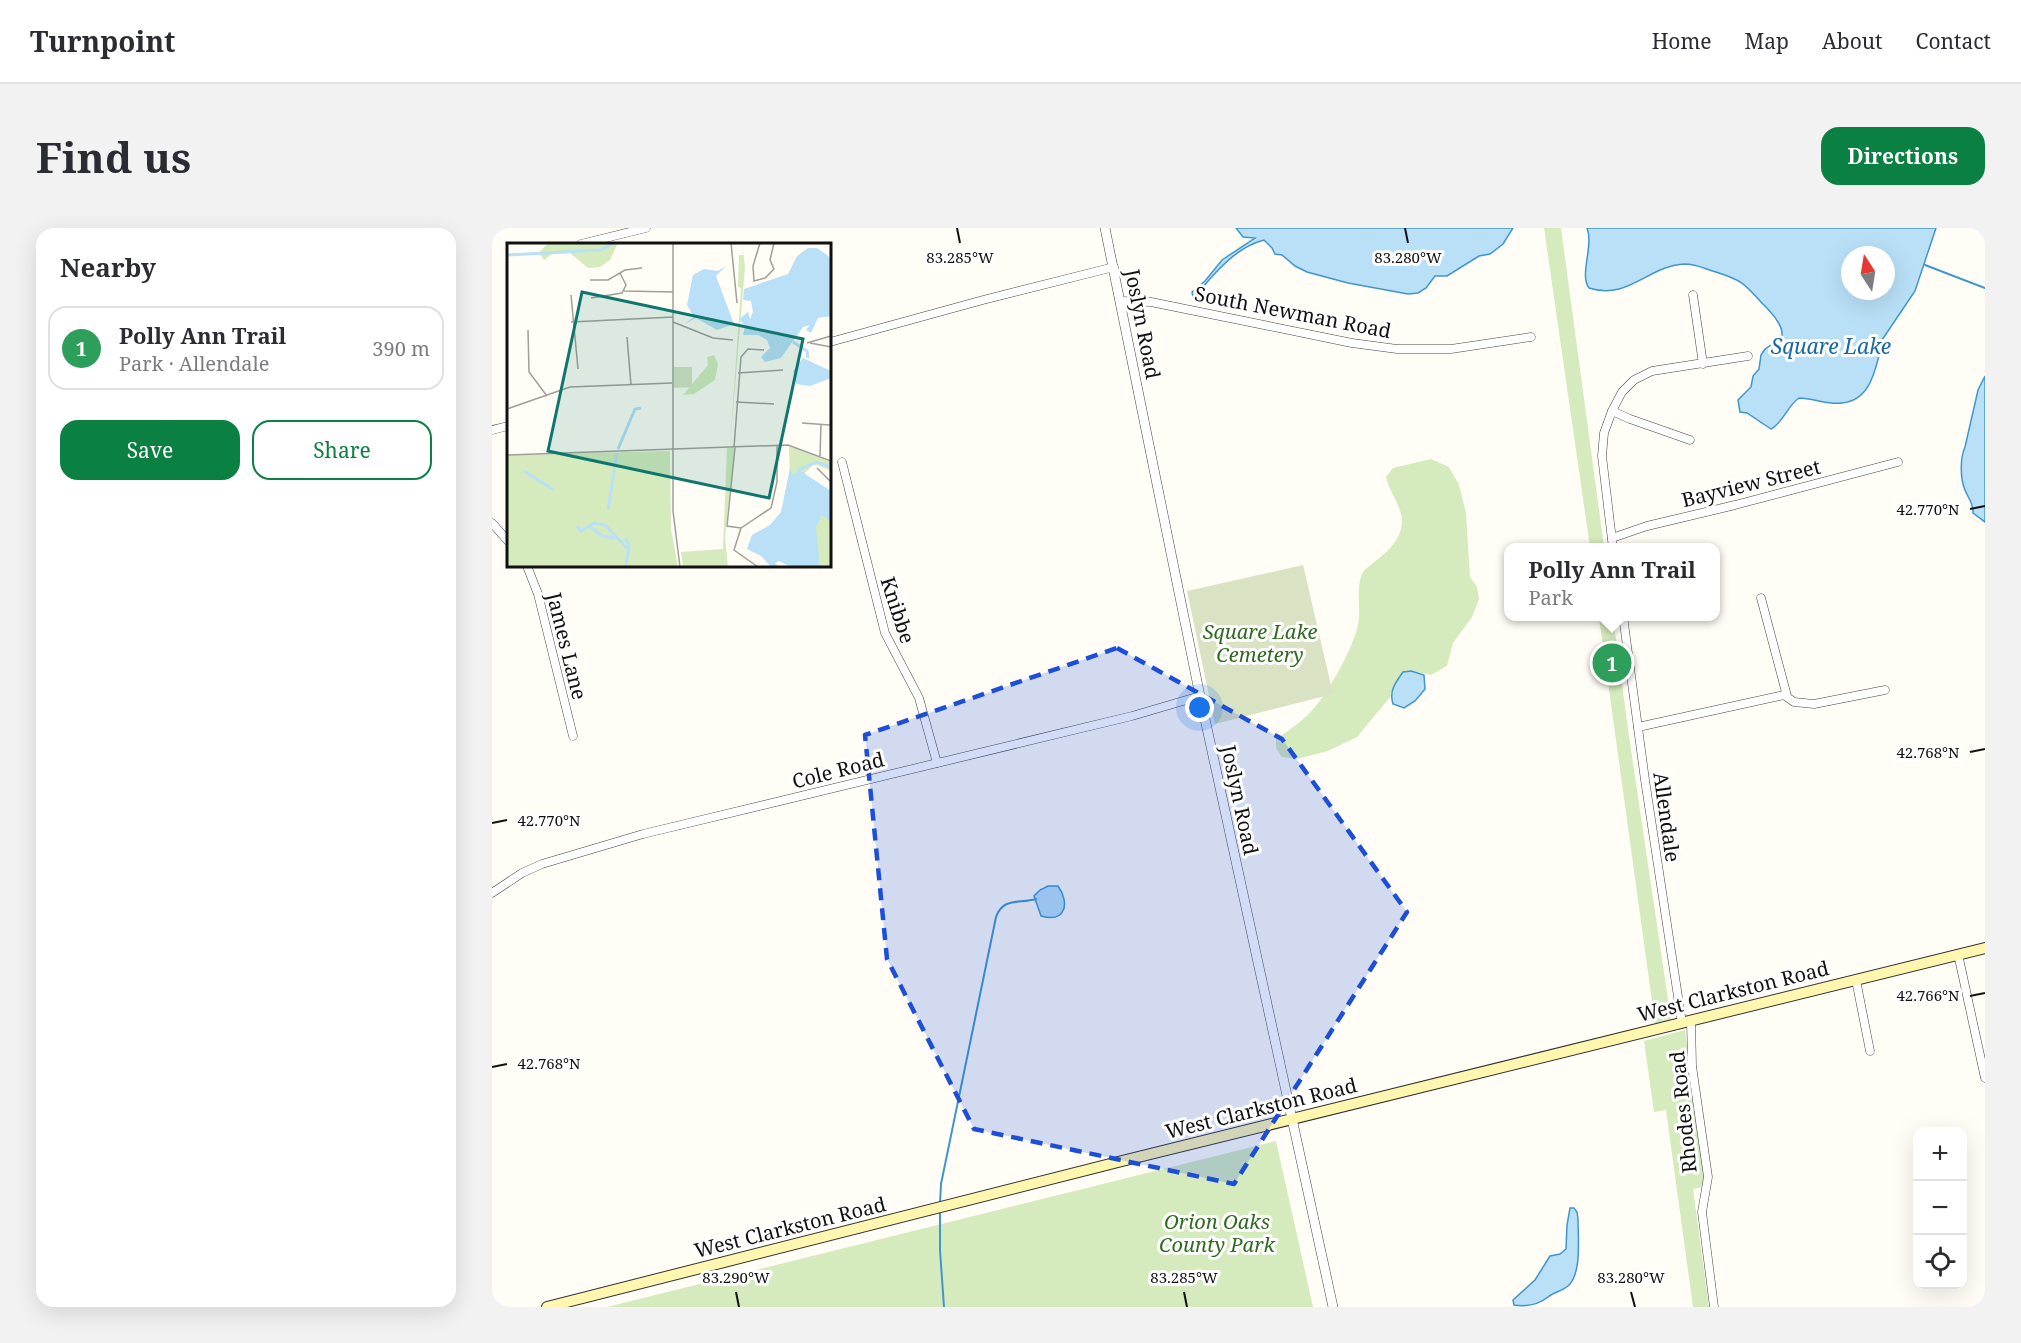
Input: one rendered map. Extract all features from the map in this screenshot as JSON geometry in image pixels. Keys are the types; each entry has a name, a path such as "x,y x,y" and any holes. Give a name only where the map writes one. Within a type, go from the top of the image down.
{"main road":[{"name":"West Clarkston Road","path":"547,1307 1110,1164 1985,948"}],"street":[{"path":"585,243 646,228"},
{"name":"Joslyn Road","path":"1105,228 1200,696 1333,1307"},
{"path":"831,342 1114,267"},
{"path":"1694,295 1703,364"},
{"name":"South Newman Road","path":"1121,301 1151,302 1352,344 1397,349 1451,349 1531,337"},
{"path":"1612,543 1602,456 1604,433 1612,411 1626,388 1645,373 1748,356"},
{"path":"1612,411 1690,440"},
{"path":"492,430 507,426"},
{"name":"Knibbe","path":"842,462 885,633 919,698 937,763"},
{"name":"Bayview Street","path":"1612,538 1647,526 1898,462"},
{"path":"492,523 507,540"},
{"name":"James Lane","path":"527,567 538,594 573,736"},
{"path":"1761,598 1787,696 1794,702 1814,704 1885,690"},
{"name":"Allendale","path":"1624,621 1674,977 1687,1021"},
{"name":"Cole Road","path":"492,893 522,873 563,856 643,834 1132,716 1200,696"},
{"path":"1638,727 1714,709 1787,696"},
{"path":"1958,954 1985,1078"},
{"path":"1856,980 1870,1050"},
{"name":"Rhodes Road","path":"1687,1021 1708,1177 1702,1212 1714,1307"}],"highlighted area":[{"path":"1117,648 1282,739 1407,912 1234,1184 974,1129 887,959 865,735"}],"green space":[{"path":"1544,228 1561,228 1603,543 1589,543"},
{"path":"1431,459 1449,467 1459,485 1466,513 1470,577 1477,587 1479,599 1472,617 1453,643 1447,666 1431,675 1411,671 1394,685 1391,696 1357,737 1328,751 1297,759 1282,757 1276,748 1276,739 1297,725 1315,707 1335,677 1354,639 1359,618 1359,589 1363,572 1390,548 1401,529 1400,509 1386,477 1393,468"},
{"name":"Square Lake Cemetery","path":"1303,565 1333,694 1215,724 1187,591"},
{"path":"1600,621 1614,621 1671,1020 1655,1023"},
{"path":"1685,1030 1706,1186 1693,1189 1709,1307 1693,1307 1666,1110 1654,1112 1644,1041"},
{"name":"Orion Oaks County Park","path":"1276,1141 1313,1307 607,1307"}],"water":[{"path":"1236,228 1513,228 1503,244 1490,254 1479,256 1447,276 1435,276 1426,288 1418,293 1408,294 1348,283 1307,272 1282,255 1275,254 1264,240 1248,246 1227,261 1193,297 1192,292 1205,281 1222,260 1255,238 1243,237"},
{"name":"Square Lake","path":"1587,228 1936,228 1915,291 1882,340 1883,344 1874,374 1866,390 1852,401 1842,403 1799,398 1771,429 1747,413 1740,412 1738,400 1751,387 1753,376 1759,369 1761,355 1765,349 1780,339 1782,331 1775,317 1746,286 1731,277 1685,264 1660,270 1615,290 1603,291 1589,288 1585,276 1589,243"},
{"path":"1985,376 1985,522 1973,513 1972,504 1963,485 1961,468 1978,390"},
{"path":"1411,671 1424,675 1425,689 1415,701 1404,708 1393,704 1392,691 1403,672"},
{"path":"1048,886 1058,886 1064,899 1063,910 1056,917 1041,916 1034,896"},
{"path":"1570,1208 1574,1208 1577,1212 1578,1219 1578,1255 1572,1280 1566,1288 1536,1304 1514,1305 1513,1300 1535,1280 1550,1256 1560,1254 1566,1249"}],"waterway":[{"path":"1925,265 1985,288"},
{"path":"940,1204 941,1184 996,917 1007,904 1036,899"},
{"path":"940,1210 944,1307"}],"place":[{"name":"Polly Ann Trail","path":"1612,663"}]}
